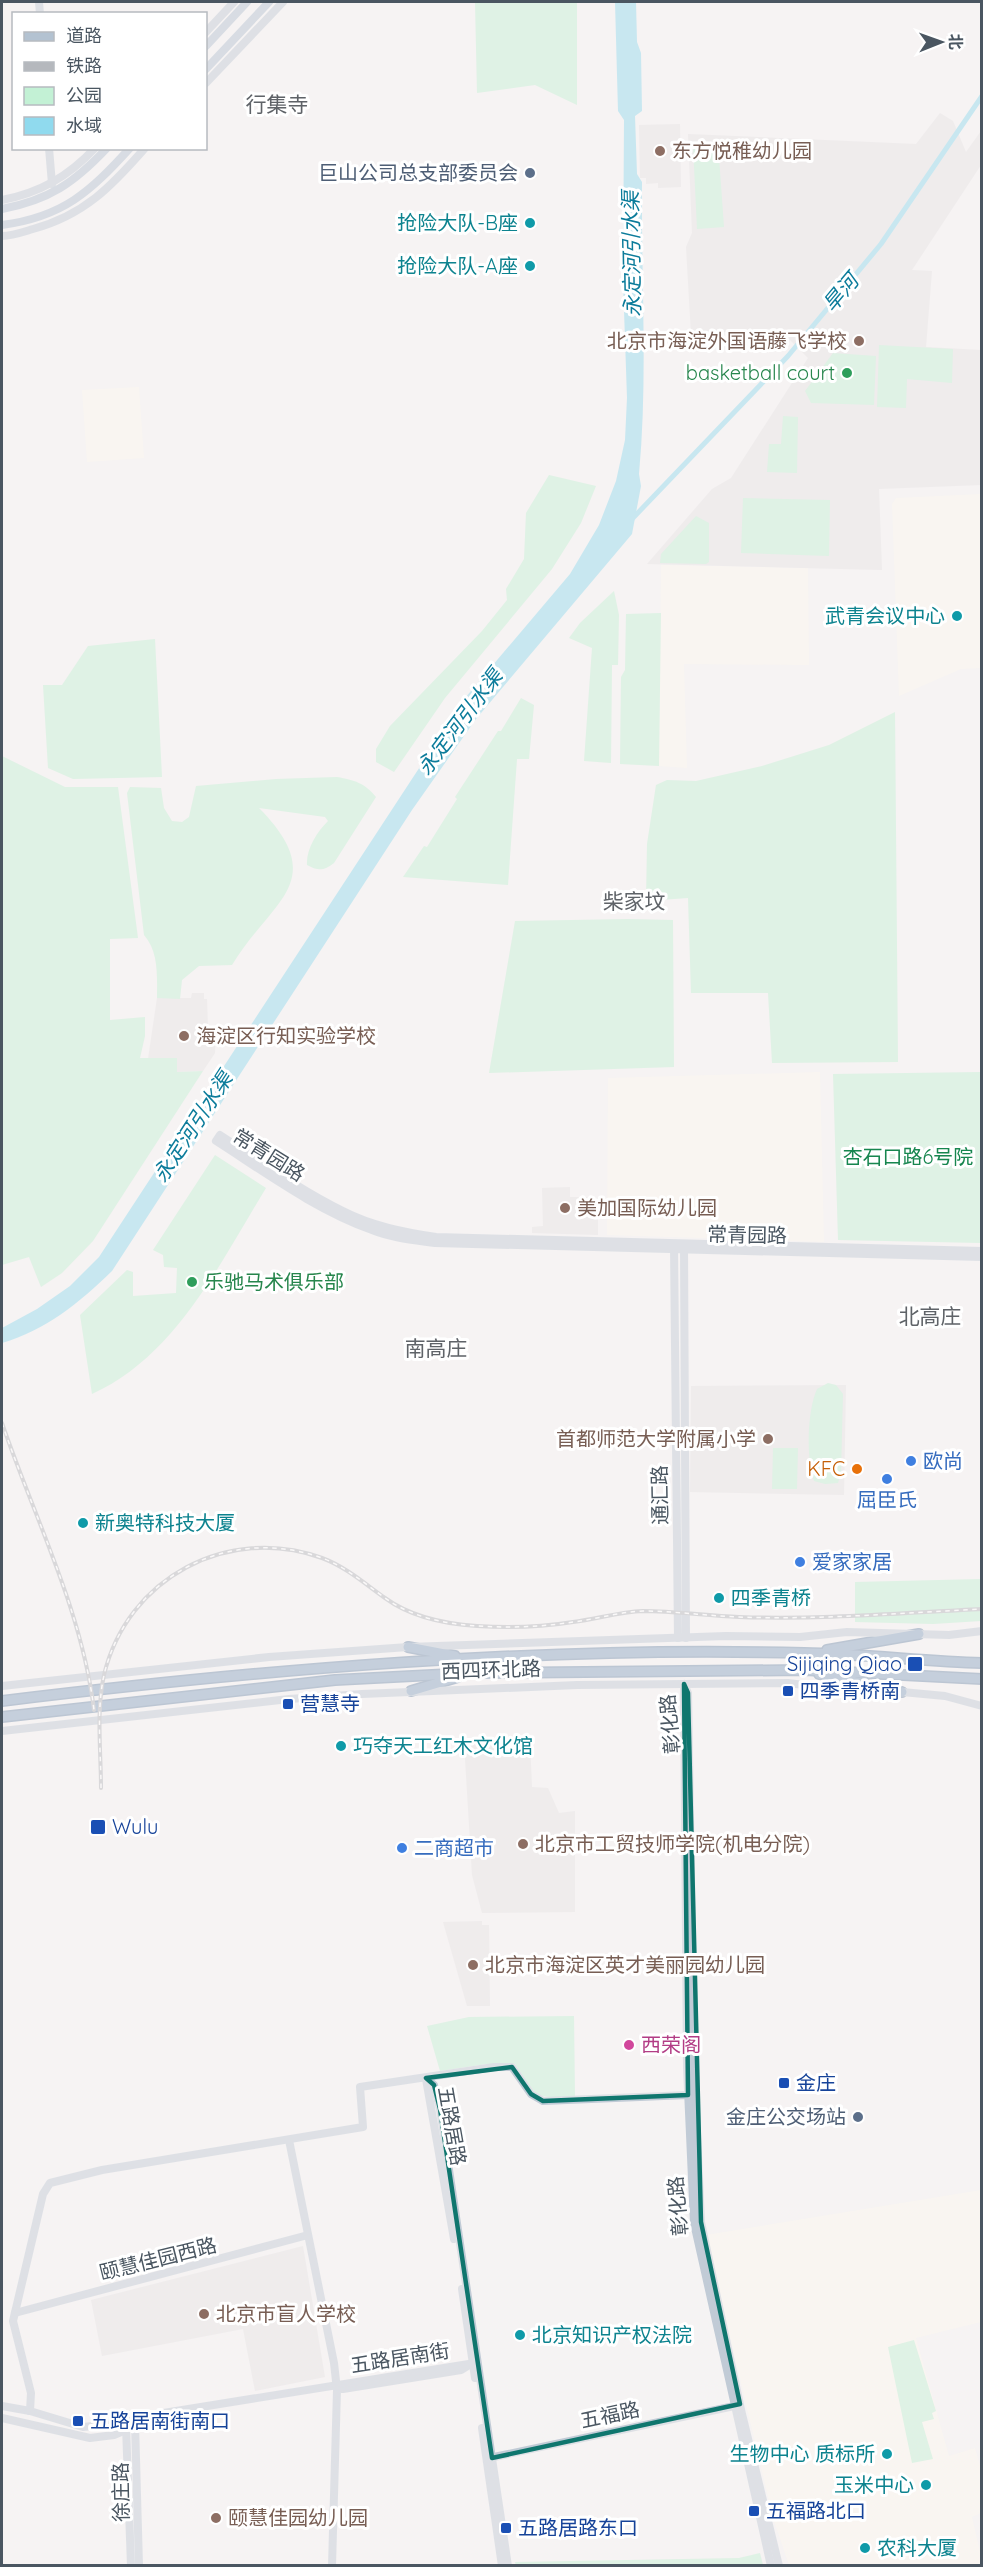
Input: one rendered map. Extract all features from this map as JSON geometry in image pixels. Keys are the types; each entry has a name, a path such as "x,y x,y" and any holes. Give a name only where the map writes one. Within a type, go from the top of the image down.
{"highway":[{"path":"804,1653 919,1634"},
{"path":"408,1647 469,1659"},
{"name":"西四环北路","path":"2,1701 334,1667 469,1659 626,1654 804,1653 981,1663"},
{"path":"805,1670 902,1692"},
{"name":"西四环北路","path":"2,1717 335,1680 471,1673 805,1670 981,1679"},
{"path":"411,1691 471,1673"}],"main road":[{"path":"207,45 247,2"},
{"path":"207,68 269,2"},
{"path":"2,209 54,193 83,174 106,150"},
{"path":"2,225 22,222 50,213 74,201 98,184 128,150"}],"street":[{"path":"207,31 234,2"},
{"path":"207,82 283,2"},
{"path":"207,73 228,60"},
{"path":"49,150 52,184"},
{"path":"2,200 31,194 52,184 93,150"},
{"path":"2,236 49,224 75,213 103,194 143,150"},
{"name":"常青园路","path":"674,1248 474,1239 390,1229 343,1211 220,1135 216,1141 307,1198 347,1220 382,1233 449,1245 674,1248 981,1251"},
{"name":"通汇路","path":"674,1248 682,1638"},
{"name":"常青园路","path":"684,1248 981,1257"},
{"name":"通汇路","path":"682,1638 684,1248"},
{"name":"西四环北路","path":"2,1686 278,1656 408,1647 682,1638 800,1637 847,1632 949,1635 981,1630"},
{"name":"西四环北路","path":"2,1731 268,1701 411,1691 577,1685 788,1683 869,1693 902,1692 945,1696 981,1706"},
{"name":"彰化路","path":"684,1684 688,2095 694,2223 737,2405 779,2565"},
{"name":"彰化路","path":"684,1684 688,1693 694,2067 701,2222 771,2565"},
{"path":"30,2411 31,2393 13,2321 43,2194 50,2183 63,2178 157,2160 363,2127 360,2087 512,2067 531,2094 543,2101 688,2095"},
{"name":"五路居路","path":"426,2078 475,2363 502,2565"},
{"path":"289,2140 338,2390 332,2565"},
{"name":"颐慧佳园西路","path":"15,2313 308,2235"},
{"name":"五路居南街","path":"135,2422 461,2370 475,2363"},
{"name":"五路居南街","path":"2,2406 30,2411 83,2427 126,2425 475,2363"},
{"name":"五福路","path":"489,2458 737,2405"},
{"name":"五路居南街","path":"2,2418 81,2438 114,2434 126,2425"},
{"name":"徐庄路","path":"135,2422 139,2565"},
{"name":"徐庄路","path":"126,2425 131,2565"},
{"name":"五路居路","path":"489,2458 508,2565"}],"highlighted area":[{"path":"684,1684 688,1693 701,2222 740,2404 492,2458 440,2109 434,2085 426,2078 512,2067 531,2094 543,2101 688,2095"}],"shaded area":[{"name":"北京市海淀外国语藤飞学校","path":"940,113 953,121 966,152 981,131 981,165 912,270 932,271 926,347 981,350 981,485 879,489 882,570 647,564 712,489 731,478 808,358 779,329 691,334 686,247 692,233 688,134 916,144"},
{"name":"东方悦稚幼儿园","path":"680,124 681,187 658,188 658,183 646,184 646,178 640,178 639,125"},
{"path":"139,387 144,458 87,462 82,390"},
{"path":"981,494 981,668 961,669 899,696 892,504 896,498"},
{"path":"661,565 808,568 809,665 684,664 687,768 659,766"},
{"name":"海淀区行知实验学校","path":"192,993 204,993 204,999 207,999 208,1028 216,1028 215,1053 203,1071 176,1072 148,1059 157,998 191,998"},
{"path":"820,1072 824,1242 607,1235 608,1078"},
{"name":"美加国际幼儿园","path":"570,1187 570,1197 587,1197 588,1218 598,1220 598,1235 532,1233 532,1227 543,1226 542,1188"},
{"name":"首都师范大学附属小学","path":"846,1385 844,1495 690,1492 691,1386"},
{"name":"北京市工贸技师学院(机电分院)","path":"530,1741 532,1787 548,1788 559,1813 575,1811 575,1912 482,1913 472,1875 464,1742"},
{"name":"北京市海淀区英才美丽园幼儿园","path":"482,1921 482,1925 489,1925 490,2006 467,2006 443,1922"},
{"path":"981,2190 981,2322 916,2338 949,2456 975,2448 981,2469 981,2513 972,2517 981,2565 789,2565 773,2518 706,2235"},
{"name":"北京市盲人学校","path":"303,2246 325,2377 255,2391 243,2329 102,2356 91,2300"}],"green space":[{"path":"475,2 577,2 577,105 535,85 477,93"},
{"path":"718,143 724,227 697,229 693,145"},
{"path":"879,345 953,349 952,383 907,379 906,408 877,407"},
{"name":"basketball court","path":"833,353 876,356 874,405 811,403 805,391"},
{"path":"783,416 798,417 797,473 767,472 769,444 781,444"},
{"path":"549,475 596,486 581,523 552,569 445,698 394,772 376,762 376,749 390,726 482,631 507,600 506,589 524,559 526,513"},
{"path":"743,498 830,500 829,556 741,553"},
{"path":"696,516 709,523 709,562 706,564 660,563 661,554"},
{"path":"614,591 619,615 618,665 612,665 611,763 584,761 592,648 569,638 580,623"},
{"path":"661,613 659,766 620,764 621,677 625,670 626,614"},
{"path":"155,639 162,777 73,779 48,768 43,685 62,685 88,646"},
{"path":"521,698 534,705 529,759 517,759 508,885 403,877 424,846 427,847 457,799 455,797"},
{"path":"895,712 898,1062 772,1063 768,993 691,993 688,898 646,901 647,844 656,785 667,780 696,781 762,766 829,745"},
{"path":"2,756 65,787 118,787 138,938 110,939 110,1020 145,1017 145,1036 140,1058 177,1058 177,1072 203,1071 93,1241 62,1273 41,1287 29,1257 2,1265"},
{"path":"337,777 359,783 368,788 376,797 334,863 321,869 307,865 308,853 313,841 328,821 325,817 259,808 280,833 291,855 293,873 287,890 232,965 199,966 182,980 180,999 157,998 155,957 144,935 127,793 130,787 161,788 164,808 172,821 182,822 189,817 196,786 276,779"},
{"path":"673,920 674,1067 489,1073 515,921"},
{"name":"杏石口路6号院","path":"981,1072 981,1243 838,1240 833,1074"},
{"name":"乐驰马术俱乐部","path":"215,1155 266,1188 213,1276 172,1332 122,1377 92,1394 80,1315 127,1270 133,1272 133,1296 176,1293 177,1268 164,1267 163,1255 153,1250"},
{"path":"828,1383 836,1385 843,1394 841,1473 838,1483 825,1484 814,1481 811,1471 809,1435 811,1409 817,1389"},
{"path":"773,1448 798,1448 797,1489 772,1489"},
{"path":"981,1579 981,1621 933,1624 855,1622 855,1582"},
{"path":"574,2016 575,2096 551,2097 538,2094 528,2084 515,2064 487,2064 440,2071 427,2026 469,2017"},
{"path":"914,2340 936,2411 932,2413 934,2419 922,2422 933,2459 912,2463 888,2347"},
{"path":"760,2553 763,2565 516,2566 515,2562 739,2558"}],"water":[{"name":"永定河引水渠","path":"615,2 636,2 637,42 641,53 642,111 635,116 637,174 642,182 643,401 639,474 641,486 632,534 476,719 412,810 112,1271 61,1314 33,1331 2,1343 2,1328 37,1309 70,1286 99,1257 465,698 570,574 599,525 616,481 625,440 627,398 623,281 624,120 618,111"}],"waterway":[{"name":"旱河","path":"632,519 788,356 881,244 982,96"}],"railway":[{"path":"2,1423 68,1600 88,1673 94,1710"},
{"path":"101,1788 102,1689 104,1675 116,1641 135,1611 158,1586 186,1567 218,1555 252,1548 287,1549 322,1558 347,1571 395,1605 417,1615 477,1626 549,1625 643,1611 800,1618 982,1609"}],"place":[{"name":"东方悦稚幼儿园","path":"660,151"},
{"name":"巨山公司总支部委员会","path":"530,173"},
{"name":"抢险大队-B座","path":"530,223"},
{"name":"抢险大队-A座","path":"530,266"},
{"name":"北京市海淀外国语藤飞学校","path":"859,341"},
{"name":"basketball court","path":"847,373"},
{"name":"武青会议中心","path":"957,616"},
{"name":"海淀区行知实验学校","path":"184,1036"},
{"name":"美加国际幼儿园","path":"565,1208"},
{"name":"乐驰马术俱乐部","path":"192,1282"},
{"name":"首都师范大学附属小学","path":"768,1439"},
{"name":"欧尚","path":"911,1461"},
{"name":"KFC","path":"857,1469"},
{"name":"屈臣氏","path":"887,1479"},
{"name":"新奥特科技大厦","path":"83,1523"},
{"name":"爱家家居","path":"800,1562"},
{"name":"四季青桥","path":"719,1598"},
{"name":"Sijiqing Qiao","path":"915,1664"},
{"name":"四季青桥南","path":"788,1691"},
{"name":"营慧寺","path":"288,1704"},
{"name":"巧夺天工红木文化馆","path":"341,1746"},
{"name":"Wulu","path":"98,1827"},
{"name":"北京市工贸技师学院(机电分院)","path":"523,1844"},
{"name":"二商超市","path":"402,1848"},
{"name":"北京市海淀区英才美丽园幼儿园","path":"473,1965"},
{"name":"西荣阁","path":"629,2045"},
{"name":"金庄","path":"784,2083"},
{"name":"金庄公交场站","path":"858,2117"},
{"name":"北京市盲人学校","path":"204,2314"},
{"name":"北京知识产权法院","path":"520,2335"},
{"name":"五路居南街南口","path":"78,2421"},
{"name":"生物中心 质标所","path":"887,2454"},
{"name":"玉米中心","path":"926,2485"},
{"name":"五福路北口","path":"754,2511"},
{"name":"颐慧佳园幼儿园","path":"216,2518"},
{"name":"五路居路东口","path":"506,2528"},
{"name":"农科大厦","path":"865,2548"}],"district":[{"name":"行集寺","path":"277,105"},
{"name":"柴家坟","path":"634,902"},
{"name":"北高庄","path":"930,1317"},
{"name":"南高庄","path":"436,1349"}]}
